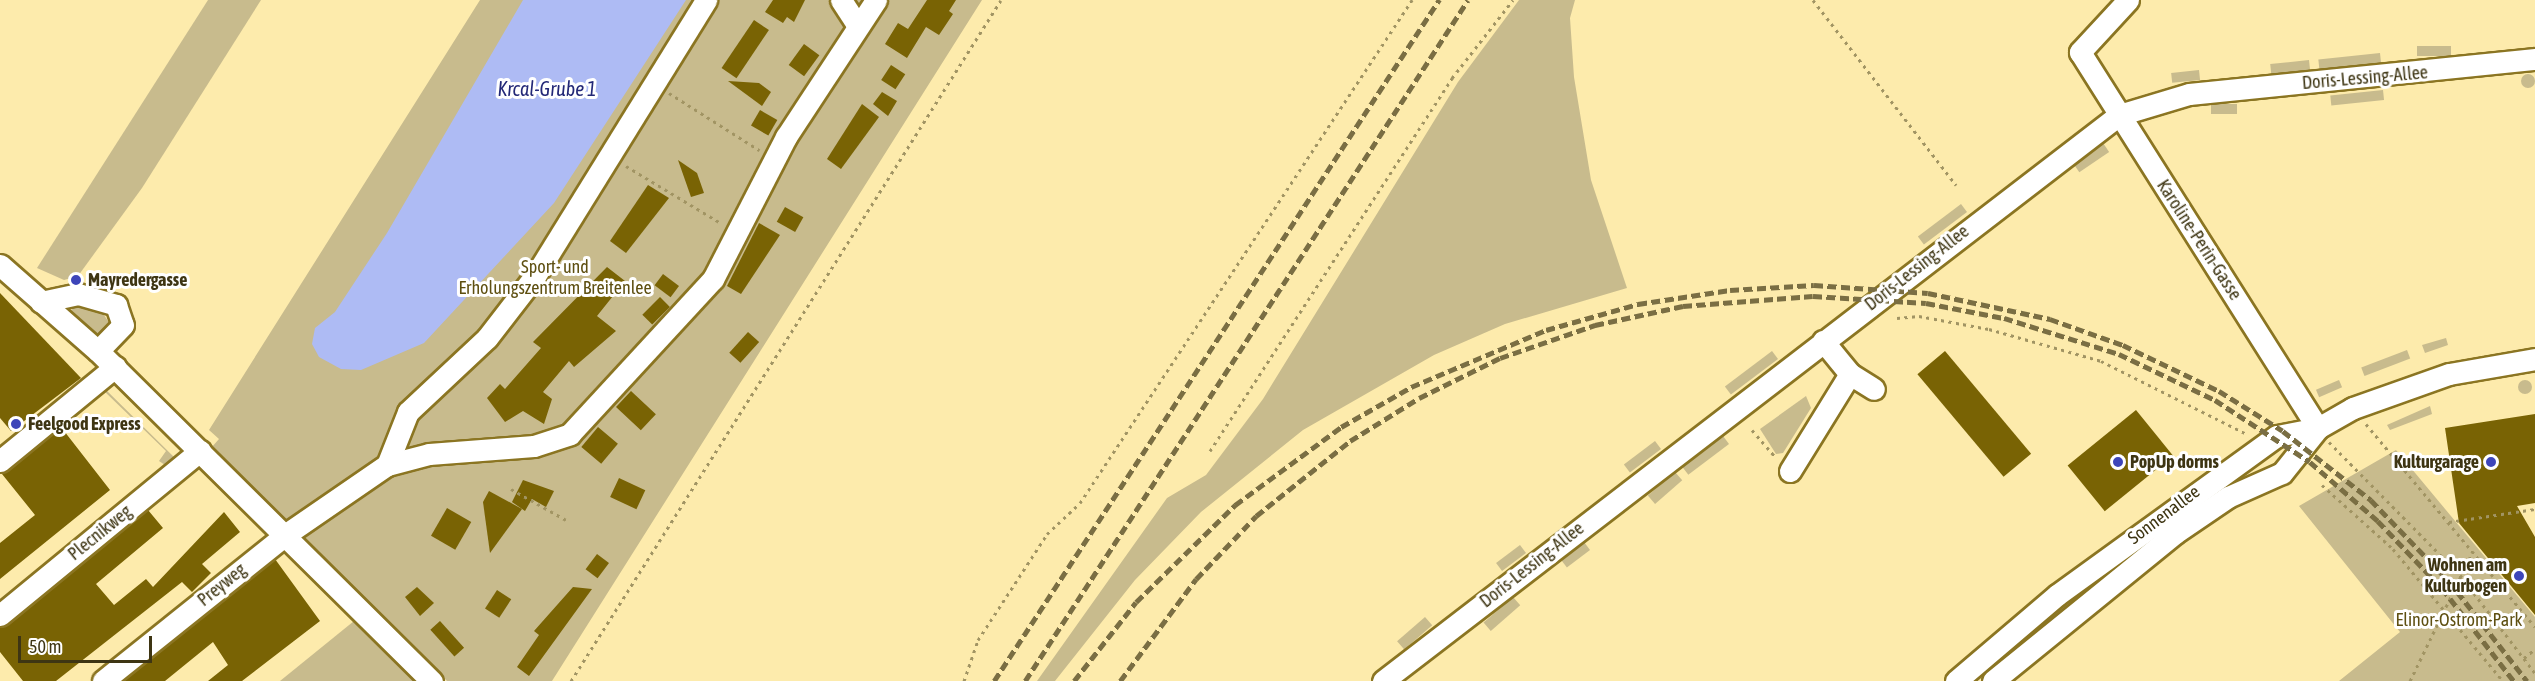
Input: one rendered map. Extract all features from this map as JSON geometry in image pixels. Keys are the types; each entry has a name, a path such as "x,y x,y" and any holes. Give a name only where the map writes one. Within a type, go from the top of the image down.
{"street":[{"path":"387,465 405,417 510,310 612,158 657,86 706,0"},
{"path":"841,0 858,26"},
{"name":"Preyweg","path":"103,681 285,535 387,465 429,454 534,446 570,434 628,366 700,297 738,233 774,159 876,0"},
{"name":"Karoline-Perin-Gasse","path":"2128,0 2080,52 2318,428"},
{"name":"Doris-Lessing-Allee","path":"1383,681 2119,116 2189,94 2535,59"},
{"path":"1,268 115,367 432,681"},
{"path":"40,302 78,294 116,305 123,325 98,351"},
{"path":"1823,341 1850,374 1874,389"},
{"name":"Sonnenallee","path":"1956,681 2057,595 2256,448 2277,436 2318,428 2353,408 2449,374 2535,359"},
{"path":"0,461 115,367"},
{"path":"1786,466 1850,374"},
{"path":"1994,681 2175,533 2228,496 2282,473 2318,428"},
{"name":"Plecnikweg","path":"0,615 200,451"}],"path":[{"path":"571,681 1001,0"},
{"path":"964,681 984,630 1047,534 1080,503 1412,0"},
{"path":"1210,451 1452,78 1513,0"},
{"path":"1813,0 1956,185"},
{"path":"657,86 774,159"},
{"path":"612,158 738,233"},
{"path":"1897,318 1919,316 1989,329 2122,368 2224,419 2245,432 2256,448"},
{"path":"2353,408 2535,627"},
{"path":"2318,428 2460,575 2535,673"},
{"path":"1752,429 1786,466"},
{"path":"2322,485 2385,542 2445,608 2503,681"},
{"path":"510,489 566,520"},
{"path":"2449,522 2535,509"},
{"path":"2410,681 2473,551"},
{"path":"2524,658 2535,649"}],"green space":[{"path":"208,0 261,0 142,188 78,276 64,280 37,268"},
{"name":"Sport- und Erholungszentrum Breitenlee","path":"480,0 982,0 552,681 447,681 305,540 308,531 297,519 284,520 211,448 219,439 209,430"},
{"path":"1519,0 1575,0 1570,18 1574,77 1591,180 1627,288 1505,324 1434,355 1303,430 1201,512 1135,580 1055,681 1037,681 1167,498 1206,475 1263,399 1458,82"},
{"path":"2417,46 2451,46 2451,56 2417,56"},
{"path":"2380,53 2381,63 2319,69 2318,59"},
{"path":"2309,60 2310,70 2271,74 2270,64"},
{"path":"2199,70 2200,80 2172,83 2171,73"},
{"path":"2528,74 2533,76 2535,81 2533,86 2528,88 2523,86 2521,81 2523,76"},
{"path":"2383,90 2384,100 2331,105 2330,96"},
{"path":"2211,104 2237,104 2237,114 2211,114"},
{"path":"2103,143 2109,152 2079,172 2073,163"},
{"path":"1961,204 1967,212 1924,244 1918,236"},
{"path":"75,306 102,312 110,324 95,336 70,312"},
{"path":"2446,338 2448,345 2425,353 2422,345"},
{"path":"2407,350 2410,358 2364,376 2361,368"},
{"path":"1772,351 1778,359 1731,394 1725,387"},
{"path":"2339,380 2342,387 2319,397 2316,390"},
{"path":"2522,380 2528,380 2532,387 2528,394 2522,394 2518,390 2518,384"},
{"path":"102,386 176,459 165,465 159,461 166,451 103,390 96,394"},
{"path":"1806,396 1811,408 1783,453 1776,454 1760,429"},
{"path":"2430,406 2432,414 2390,430 2387,425"},
{"path":"1723,436 1729,444 1688,475 1682,467"},
{"path":"1655,441 1661,449 1630,472 1624,464"},
{"name":"Elinor-Ostrom-Park","path":"2396,450 2535,617 2535,681 2339,681 2400,632 2299,506"},
{"path":"1675,472 1682,480 1655,504 1648,496"},
{"path":"1584,542 1590,550 1567,567 1561,559"},
{"path":"1520,545 1526,553 1502,571 1496,563"},
{"path":"1513,597 1520,605 1491,631 1484,623"},
{"path":"1425,617 1432,625 1404,650 1397,641"},
{"path":"354,621 416,681 280,681"}],"water":[{"name":"Krcal-Grube 1","path":"523,0 686,0 554,203 424,343 361,370 341,369 319,357 312,344 315,328 335,312 387,233"}],"building":[{"path":"773,0 805,0 794,22 787,17 783,23 765,12"},
{"path":"927,0 956,0 949,11 953,14 939,35 926,27 907,58 885,44 898,23 908,29"},
{"path":"754,20 769,30 736,78 722,68"},
{"path":"804,44 819,55 804,76 789,65"},
{"path":"891,65 905,74 895,89 881,80"},
{"path":"728,81 759,83 771,92 762,106"},
{"path":"882,92 897,101 888,116 873,104"},
{"path":"862,104 879,117 841,169 827,159"},
{"path":"760,110 777,120 768,136 751,126"},
{"path":"678,160 697,173 704,193 691,197"},
{"path":"648,185 669,198 626,253 610,241"},
{"path":"785,207 803,217 795,232 777,222"},
{"path":"759,223 780,235 741,294 727,286"},
{"path":"607,267 625,281 597,316 616,331 574,367 569,361 543,392 552,399 544,424 523,411 505,422 487,398 500,384 505,389 541,348 533,342"},
{"path":"663,274 679,286 671,297 655,285"},
{"path":"0,293 81,378 11,431 0,418"},
{"path":"660,297 670,307 652,325 642,315"},
{"path":"748,332 759,342 740,363 729,353"},
{"path":"1945,351 2031,454 2004,477 1917,374"},
{"path":"631,391 656,414 641,430 616,407"},
{"name":"PopUp dorms","path":"2136,410 2173,456 2105,511 2068,465"},
{"path":"2535,414 2535,503 2517,506 2535,537 2535,615 2459,523 2445,428"},
{"path":"61,427 110,490 0,579 0,543 35,515 2,474"},
{"path":"598,427 618,444 601,464 581,447"},
{"path":"619,478 645,490 636,509 610,497"},
{"path":"523,480 554,491 546,507 532,499 525,511 512,502"},
{"path":"489,491 522,509 490,553 483,502"},
{"path":"447,508 471,522 455,550 431,536"},
{"path":"148,510 163,528 96,584 114,605 146,579 153,587 224,512 240,532 202,564 211,573 192,592 182,582 56,681 23,681 0,652 0,627"},
{"path":"597,554 609,563 598,578 586,569"},
{"path":"275,559 320,621 242,681 208,681 228,665 213,642 165,681 123,681"},
{"path":"417,587 434,603 420,616 405,597"},
{"path":"573,587 592,589 529,676 517,667 539,635 534,631"},
{"path":"497,590 511,599 499,618 485,608"},
{"path":"440,621 464,648 454,656 430,630"}],"railway":[{"path":"994,681 1439,0"},
{"path":"1025,681 1468,0"},
{"path":"1074,681 1136,602 1235,505 1341,427 1411,387 1546,330 1638,304 1730,290 1814,285 1928,293 2050,319 2123,345 2219,391 2283,431 2371,500 2449,581 2527,681"},
{"path":"1120,681 1196,579 1256,516 1350,441 1419,398 1500,358 1595,325 1683,306 1813,296 1926,303 2004,318 2119,354 2215,400 2310,462 2378,521 2442,588 2514,681"}],"place":[{"name":"Mayredergasse","path":"76,280"},
{"name":"Feelgood Express","path":"16,424"},
{"name":"PopUp dorms","path":"2118,462"},
{"name":"Kulturgarage","path":"2491,462"},
{"name":"Wohnen am Kulturbogen","path":"2519,576"}]}
